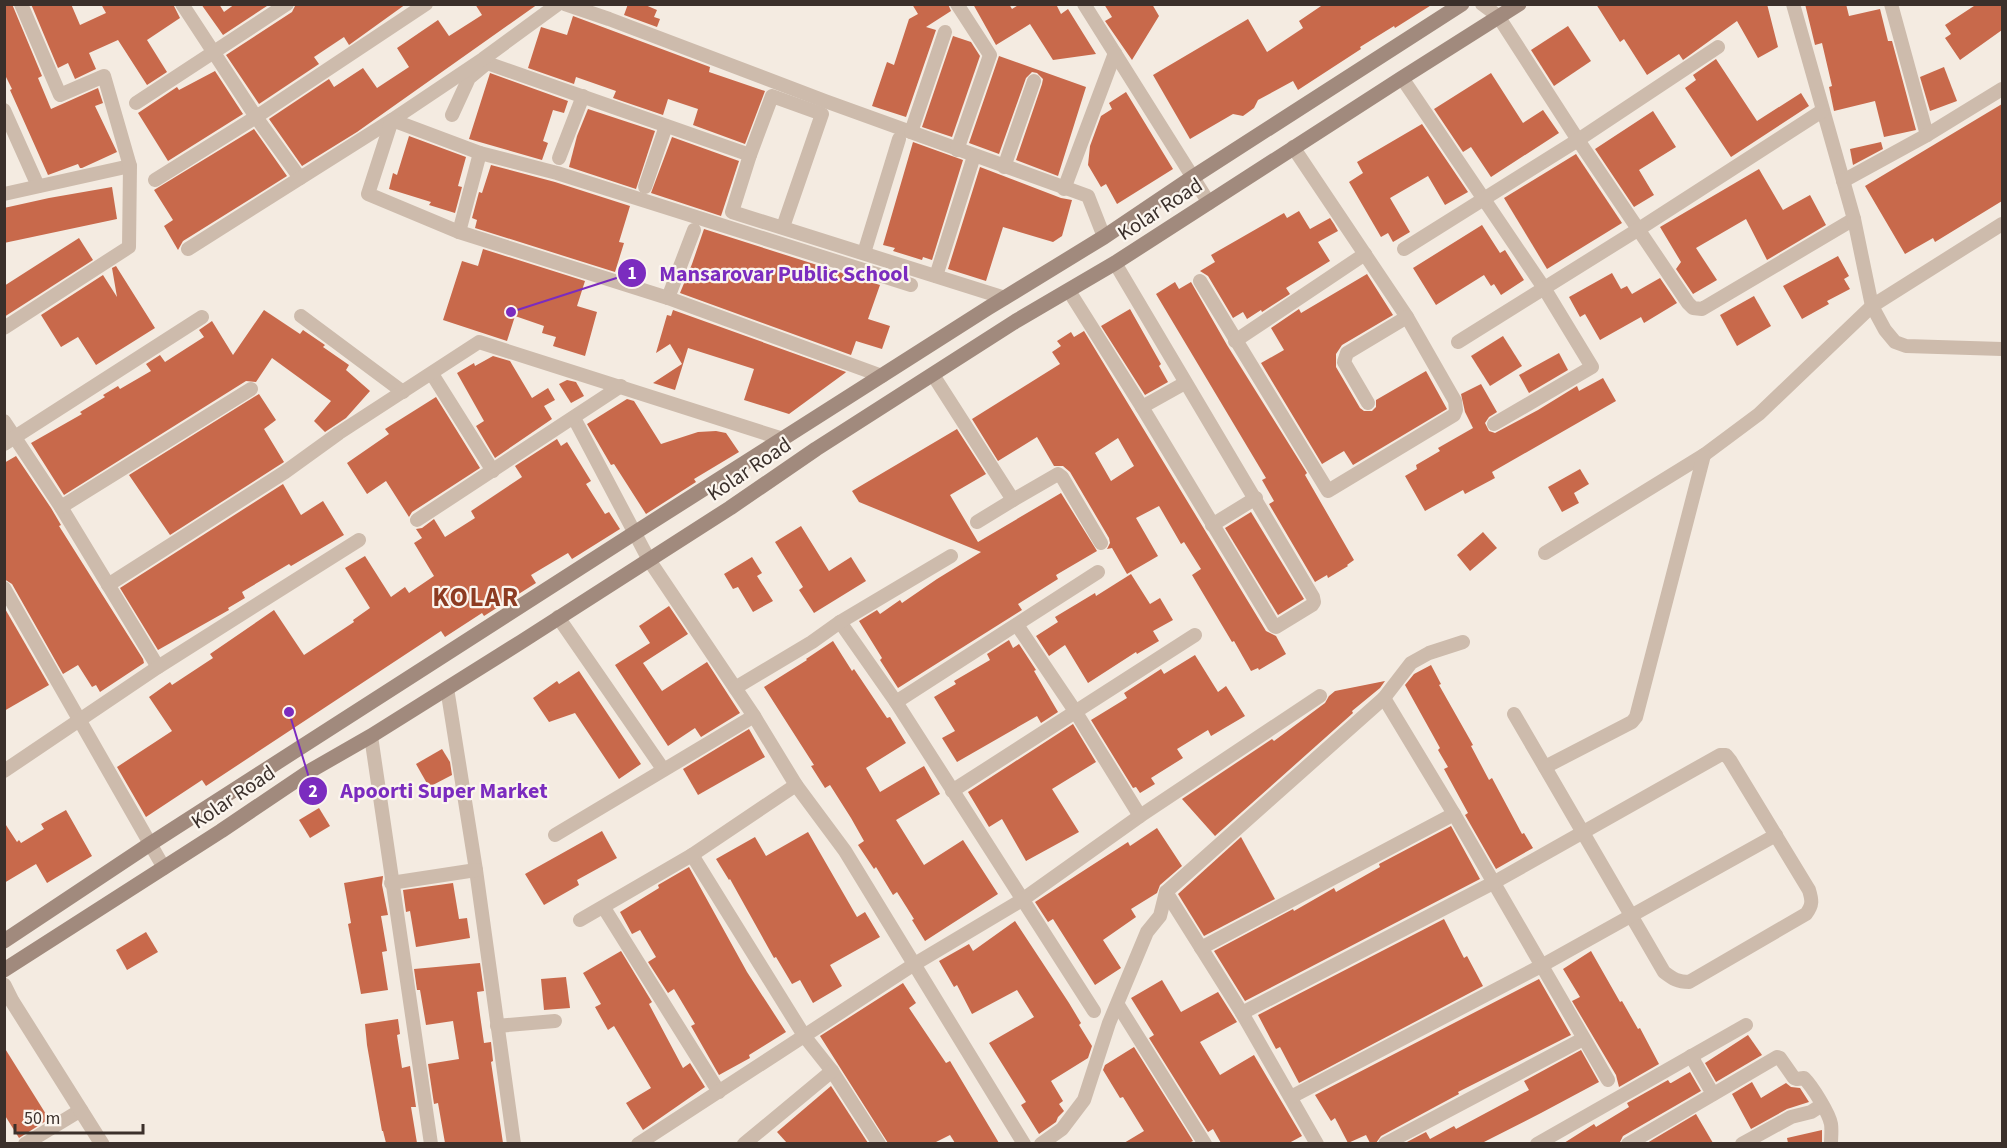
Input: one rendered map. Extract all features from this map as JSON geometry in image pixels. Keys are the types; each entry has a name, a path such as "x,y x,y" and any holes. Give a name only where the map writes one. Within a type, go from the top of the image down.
{"main road":[{"name":"Kolar Road","path":"4,941 150,844 636,532 1104,237 1462,4"},
{"name":"Kolar Road","path":"4,970 221,831 309,771 371,736 649,560 816,449 1016,321 1115,263 1519,4"}],"street":[{"path":"4,328 129,247 129,166 104,76 60,95 21,4"},
{"path":"182,4 256,117 300,178"},
{"path":"136,103 287,4"},
{"path":"155,180 256,117 426,4"},
{"path":"188,249 392,120 483,59 558,4"},
{"path":"566,4 905,136 957,150 1088,196 1104,237"},
{"path":"609,19 614,4"},
{"path":"957,4 990,55 957,150"},
{"path":"1084,4 1209,202"},
{"path":"1482,4 1498,16 1578,140 1693,308 1702,309 1854,219"},
{"path":"1793,4 1854,219 1872,306 1885,330 1895,342 1906,346 2002,349"},
{"path":"1891,4 1927,135"},
{"path":"864,253 945,32"},
{"path":"1404,249 1578,140 1718,47"},
{"path":"1064,189 1115,53"},
{"path":"452,115 470,78 487,63 750,155"},
{"path":"1402,78 1544,288 1592,367 1494,424"},
{"path":"1004,167 1034,81"},
{"path":"1843,181 1927,135 2002,89"},
{"path":"559,158 583,96"},
{"path":"783,227 822,114 772,96 732,212 1005,298"},
{"path":"4,110 38,186"},
{"path":"1458,342 1822,111"},
{"path":"392,120 480,153 557,173 911,285"},
{"path":"392,120 368,194 459,232 668,298 882,376"},
{"path":"645,187 666,126"},
{"path":"1200,281 1328,491 1454,415 1455,401 1407,317 1293,147"},
{"path":"459,232 480,153"},
{"path":"936,276 974,156"},
{"path":"4,194 129,166"},
{"path":"1545,553 1704,455 1759,414 1872,306 2002,224"},
{"path":"668,298 694,230"},
{"path":"1235,341 1365,254"},
{"path":"1069,291 1276,627 1312,605 1313,597 1115,263"},
{"path":"301,316 403,392"},
{"path":"9,441 202,317"},
{"path":"1368,403 1344,362 1344,357 1407,317"},
{"path":"108,585 479,342 783,439"},
{"path":"432,374 493,471"},
{"path":"933,375 1013,500"},
{"path":"1142,407 1185,383"},
{"path":"417,520 621,386"},
{"path":"61,507 251,389"},
{"path":"574,418 649,560 754,716 796,785 845,851 1024,1143"},
{"path":"4,421 9,441 61,507 159,667"},
{"path":"1545,767 1632,722 1636,717 1704,455"},
{"path":"977,522 1058,474 1062,477 1101,543"},
{"path":"1212,525 1256,498"},
{"path":"5,770 159,667 359,540"},
{"path":"735,688 951,556"},
{"path":"896,702 1098,572"},
{"path":"4,588 164,868"},
{"path":"558,617 663,769"},
{"path":"840,622 896,702 1094,1011"},
{"path":"1017,626 1076,711 1140,816"},
{"path":"952,791 1195,635"},
{"path":"1041,1143 1062,1129 1084,1100 1109,1023 1147,932 1160,916 1166,892 1384,698 1411,663 1463,642"},
{"path":"447,688 476,870 514,1143"},
{"path":"638,1143 913,964 1022,900 1140,816 1320,696"},
{"path":"1384,698 1608,1080"},
{"path":"1242,1013 1492,883 1584,832 1720,755 1726,755 1730,760 1809,890 1811,908 1806,914 1689,982 1679,982 1664,972 1584,832 1514,714"},
{"path":"555,835 754,716"},
{"path":"371,736 431,1143"},
{"path":"580,920 692,855 796,785"},
{"path":"1201,948 1454,814"},
{"path":"1291,1097 1541,966 1776,835"},
{"path":"692,855 804,1037 832,1071 879,1143"},
{"path":"391,883 476,870"},
{"path":"1166,892 1242,1013 1317,1143"},
{"path":"604,908 719,1092"},
{"path":"4,985 8,999 102,1143"},
{"path":"1118,1005 1203,1143"},
{"path":"497,1026 555,1021"},
{"path":"1537,1143 1746,1025"},
{"path":"1385,1143 1583,1039"},
{"path":"1691,1056 1713,1094"},
{"path":"1628,1143 1777,1057 1794,1078 1806,1080 1822,1105 1831,1125 1831,1143"},
{"path":"744,1143 832,1071"},
{"path":"1742,1143 1791,1117 1811,1112 1822,1105"},
{"path":"25,1143 81,1110"}],"building":[{"path":"4,4 12,4 42,76 38,78 51,109 98,88 103,103 95,106 117,152 82,168 78,164 48,175 4,73"},
{"path":"31,4 71,4 80,25 106,13 101,4 173,4 180,18 147,40 167,72 147,85 118,40 89,53 96,69 75,79 68,63 58,68"},
{"path":"201,4 219,4 224,12 235,4 270,4 223,35"},
{"path":"296,4 406,4 349,45 344,37 314,57 319,64 259,104 226,55 292,12"},
{"path":"475,4 538,4 357,132 302,166 269,119 329,79 334,87 363,68 377,88 409,67 397,48 438,20 449,36 482,15"},
{"path":"628,4 643,4 657,10 654,17 660,19 657,27 624,15"},
{"path":"912,4 948,4 951,11 926,27 936,30 906,117 872,106 887,62 894,65 909,19 918,14"},
{"path":"973,4 1009,4 1012,9 1020,4 1056,4 1061,14 1068,9 1096,54 1053,60 1030,24 996,45"},
{"path":"1104,4 1152,4 1159,16 1132,60 1105,21 1112,17"},
{"path":"1324,4 1433,4 1360,47 1361,49 1298,90 1293,81 1258,100 1254,108 1243,116 1233,114 1190,139 1153,75 1248,19 1267,52 1303,28 1299,21"},
{"path":"1596,4 1767,4 1778,47 1758,58 1737,21 1683,60 1679,54 1647,75 1624,39 1620,42"},
{"path":"1805,4 1846,4 1849,16 1880,9 1888,41 1892,41 1916,130 1884,137 1875,101 1834,111 1829,87 1832,86 1822,43 1815,45"},
{"path":"1977,4 2002,4 2002,30 1960,60 1945,38 1951,34 1945,25"},
{"path":"573,16 710,67 709,72 765,91 745,144 693,125 698,109 668,99 663,115 613,98 616,91 576,77 574,84 528,68 541,27 567,35"},
{"path":"1568,26 1591,61 1554,86 1531,50"},
{"path":"953,36 971,42 980,56 952,137 922,127"},
{"path":"999,56 1086,87 1058,176 1016,160 1042,84 1043,79 1037,73 1032,72 1026,78 999,154 969,143"},
{"path":"1716,59 1757,121 1801,93 1809,106 1731,157 1685,88 1696,80 1693,75"},
{"path":"1944,67 1957,101 1930,111 1920,77"},
{"path":"215,71 243,114 168,161 138,113 177,87 179,90"},
{"path":"490,73 568,101 564,113 553,110 543,141 548,143 542,160 469,139"},
{"path":"1491,73 1523,123 1543,110 1559,133 1491,177 1471,147 1463,152 1434,109"},
{"path":"1126,92 1173,169 1117,204 1106,184 1101,187 1088,165 1090,146 1101,116 1112,109 1109,103"},
{"path":"2002,104 2002,201 1935,242 1933,238 1905,254 1865,186"},
{"path":"588,109 655,131 636,189 569,167 577,136"},
{"path":"1653,111 1676,147 1639,170 1654,195 1634,207 1595,149"},
{"path":"1422,124 1468,192 1445,205 1428,176 1390,198 1410,232 1393,242 1388,233 1381,237 1349,182 1363,173 1357,162"},
{"path":"254,129 287,176 183,241 178,250 164,226 173,220 154,190"},
{"path":"409,136 466,157 458,186 462,187 455,213 429,205 431,202 389,189 393,173 397,175"},
{"path":"672,137 739,161 721,216 651,193"},
{"path":"913,142 963,160 932,260 923,257 922,260 893,251 895,248 883,245"},
{"path":"1881,142 1883,149 1853,165 1850,149"},
{"path":"1576,154 1622,223 1547,269 1504,198"},
{"path":"491,165 555,182 630,206 619,242 624,243 615,272 475,228 477,220 472,218 479,192 482,193"},
{"path":"980,167 1061,198 1072,200 1062,236 1053,242 1003,227 986,281 948,269"},
{"path":"1759,169 1783,210 1810,195 1826,225 1767,260 1746,219 1696,248 1717,280 1693,294 1676,269 1681,262 1660,227"},
{"path":"112,187 117,219 4,243 4,208"},
{"path":"1299,211 1310,229 1330,218 1334,224 1338,231 1318,242 1330,261 1286,288 1290,294 1262,312 1261,310 1247,319 1243,312 1233,318 1208,276 1200,271 1215,262 1211,255 1284,213 1287,218"},
{"path":"1482,225 1500,253 1505,250 1524,280 1501,295 1484,275 1436,305 1413,268"},
{"path":"704,229 880,285 868,319 890,326 882,349 856,341 851,355 680,293"},
{"path":"79,238 93,260 4,317 4,286"},
{"path":"483,249 585,281 577,306 597,312 585,356 553,346 556,337 542,333 544,326 515,316 507,341 443,320 462,261 478,266"},
{"path":"1838,256 1849,276 1844,279 1850,289 1827,301 1829,304 1802,319 1783,286"},
{"path":"116,266 155,328 96,365 78,337 61,347 41,315 103,275 117,297 112,268"},
{"path":"1612,273 1621,289 1627,286 1632,294 1660,278 1677,303 1644,323 1641,317 1600,340 1585,314 1580,317 1569,297"},
{"path":"1367,274 1393,315 1342,345 1336,354 1336,367 1360,408 1364,411 1372,411 1376,407 1376,400 1426,371 1447,409 1353,465 1344,451 1322,464 1261,363 1284,350 1271,328 1299,309 1301,313"},
{"path":"1175,282 1179,289 1191,282 1227,345 1307,473 1305,475 1354,560 1328,578 1327,575 1315,582 1269,504 1274,501 1262,480 1266,478 1156,294"},
{"path":"1754,296 1771,326 1737,346 1720,315"},
{"path":"1130,309 1161,364 1159,366 1168,382 1145,395 1101,326"},
{"path":"264,310 300,334 303,330 325,345 323,347 349,365 346,370 370,391 346,418 325,432 314,421 331,401 272,358 256,382 246,381 64,495 31,443 82,414 80,412 118,386 120,389 151,371 146,364 160,355 165,362 204,337 199,330 212,321 233,355"},
{"path":"673,310 846,372 789,414 744,400 754,369 688,348 675,390 653,383 682,364 670,344 656,353 667,315 671,316"},
{"path":"1084,331 1266,631 1276,636 1286,654 1259,670 1258,668 1251,671 1192,575 1201,569 1184,542 1181,544 1159,506 1136,518 1158,556 1127,574 1112,548 1107,549 1110,543 1109,538 1070,472 1063,466 1054,466 1037,437 998,461 972,419 1060,364 1052,352 1061,346 1057,341 1071,332 1074,337","holes":["1118,438 1134,466 1111,481 1095,453"]},
{"path":"1503,336 1522,366 1490,386 1471,356"},
{"path":"1559,353 1568,370 1529,393 1519,375"},
{"path":"493,356 510,361 532,398 548,388 555,400 544,406 552,419 495,458 476,426 484,421 457,373"},
{"path":"1603,378 1616,401 1492,472 1495,478 1465,494 1463,490 1425,511 1405,476 1417,469 1416,465 1440,451 1438,448 1473,428 1465,412 1461,394 1481,384 1497,412 1485,423 1489,431 1495,433 1577,386 1579,391"},
{"path":"567,380 576,382 584,396 571,403 559,384"},
{"path":"259,394 276,420 264,429 284,462 170,535 129,475"},
{"path":"436,397 480,468 412,512 409,517 386,481 367,494 347,463 389,434 385,429"},
{"path":"627,399 634,401 661,444 698,432 716,431 726,433 739,452 694,479 696,482 646,514 614,464 611,465 587,424"},
{"path":"957,429 986,474 950,495 978,542 1061,493 1097,551 1056,575 1058,579 1018,604 1022,610 898,688 859,621 877,610 880,614 900,600 902,603 981,552 859,502 852,491"},
{"path":"557,439 561,446 567,442 591,481 586,484 605,514 609,512 620,529 572,559 568,553 531,575 536,583 484,616 482,613 445,637 441,631 206,786 202,780 146,817 117,767 172,731 149,697 170,682 172,685 213,658 210,654 274,610 304,655 354,622 353,620 370,608 345,568 365,556 391,597 405,587 409,593 434,576 414,543 422,538 416,529 422,528 434,519 445,537 475,518 471,511 522,477 515,466"},
{"path":"16,456 51,508 61,525 59,526 143,659 144,663 100,692 96,685 92,687 78,665 63,674 12,584 4,579 4,463"},
{"path":"1580,469 1589,484 1574,493 1579,503 1562,512 1548,487"},
{"path":"283,484 301,515 323,501 344,535 242,592 245,598 228,608 229,610 158,650 120,588"},
{"path":"1251,512 1304,599 1278,615 1225,528"},
{"path":"801,526 829,571 851,557 866,581 814,613 799,590 803,587 775,542"},
{"path":"1483,532 1497,548 1470,571 1457,555"},
{"path":"752,557 762,573 757,576 773,601 753,612 738,587 733,589 724,574"},
{"path":"1131,574 1150,604 1160,598 1173,620 1153,631 1159,641 1137,654 1136,652 1088,683 1065,645 1049,656 1036,636 1058,622 1055,617 1095,593 1096,596"},
{"path":"669,606 688,634 643,663 662,691 707,662 740,713 701,737 695,728 668,746 615,665 650,643 639,626"},
{"path":"4,607 49,685 4,711"},
{"path":"1009,640 1013,648 1019,644 1036,670 1034,671 1058,712 1041,723 1037,716 957,762 942,738 955,731 934,697 956,684 954,681 990,660 987,654"},
{"path":"833,641 887,718 890,717 906,743 866,768 880,792 924,766 940,794 896,820 924,865 963,840 998,894 925,941 897,892 893,895 876,867 874,869 858,845 864,841 851,818 830,785 825,788 811,766 814,765 764,687"},
{"path":"1195,655 1218,692 1226,686 1245,716 1211,736 1208,730 1177,749 1183,758 1151,778 1155,784 1140,793 1136,787 1133,788 1091,720 1127,698 1124,693 1161,669 1164,674"},
{"path":"1431,665 1441,684 1439,685 1473,745 1471,746 1489,780 1492,778 1522,834 1524,833 1533,848 1496,869 1465,815 1468,813 1444,769 1448,767 1438,750 1440,748 1405,685 1414,674"},
{"path":"579,671 641,764 619,779 575,713 549,722 533,698 557,681 559,684"},
{"path":"1385,681 1380,688 1352,711 1353,713 1215,836 1182,799 1272,739 1274,741 1325,703 1335,691"},
{"path":"1073,724 1096,762 1052,789 1079,832 1026,861 1002,819 989,827 968,792"},
{"path":"749,729 765,757 698,795 683,769"},
{"path":"442,749 450,762 452,775 429,787 416,764"},
{"path":"319,808 330,826 310,838 299,820"},
{"path":"66,810 92,856 47,883 36,864 4,883 4,822 17,842 19,840 21,843 44,829 41,824"},
{"path":"1451,826 1480,879 1245,1001 1214,951 1334,888 1336,892 1380,867 1379,864"},
{"path":"1157,828 1182,866 1160,885 1157,893 1131,909 1136,917 1103,940 1121,968 1095,985 1053,919 1048,922 1035,902 1128,842 1130,846"},
{"path":"602,831 617,858 577,880 579,885 544,905 525,874"},
{"path":"808,832 857,917 865,912 880,937 830,965 842,986 813,1003 800,980 792,984 776,957 774,958 730,879 716,859 755,837 766,856"},
{"path":"1241,837 1275,899 1204,936 1178,894"},
{"path":"689,867 747,972 786,1032 749,1055 750,1058 719,1075 691,1026 695,1024 674,989 668,993 648,962 656,957 640,930 632,934 620,912 659,888 658,885"},
{"path":"383,876 382,885 388,915 381,916 387,951 382,952 388,990 361,994 348,924 351,923 344,883"},
{"path":"453,883 459,919 467,918 470,938 416,947 410,911 406,912 403,890"},
{"path":"1444,919 1464,958 1467,956 1483,986 1299,1083 1280,1047 1276,1049 1258,1015"},
{"path":"1015,921 1069,1003 1092,1046 1088,1058 1051,1081 1063,1101 1059,1104 1064,1111 1056,1122 1039,1134 1021,1105 1026,1102 989,1043 1034,1017 1017,990 972,1014 957,985 954,987 939,961 969,944 973,951"},
{"path":"146,932 158,952 127,970 116,950"},
{"path":"621,951 652,1002 649,1004 683,1068 690,1063 705,1087 643,1130 626,1103 651,1088 614,1026 608,1030 595,1007 601,1004 583,973"},
{"path":"1591,951 1620,1002 1622,1001 1638,1029 1640,1028 1659,1064 1619,1087 1616,1075 1572,1001 1580,997 1563,969"},
{"path":"480,963 484,991 477,992 484,1043 491,1042 493,1061 491,1062 503,1143 445,1143 438,1103 434,1104 428,1064 459,1059 453,1021 426,1025 414,969"},
{"path":"566,977 570,1008 544,1010 541,979"},
{"path":"1539,979 1571,1035 1458,1092 1459,1094 1381,1136 1376,1143 1370,1143 1366,1135 1348,1143 1335,1118 1331,1121 1315,1095"},
{"path":"1162,980 1181,1012 1218,992 1237,1022 1200,1042 1220,1075 1254,1055 1302,1136 1289,1143 1221,1143 1213,1129 1208,1132 1149,1038 1154,1035 1131,998"},
{"path":"903,983 916,1003 909,1008 946,1063 950,1061 999,1143 955,1143 950,1135 934,1143 888,1143 820,1036"},
{"path":"398,1019 400,1034 397,1035 402,1068 410,1066 416,1107 411,1107 417,1143 386,1143 367,1045 365,1024"},
{"path":"1748,1035 1762,1055 1716,1082 1705,1063"},
{"path":"4,1047 49,1119 19,1138 4,1114"},
{"path":"1134,1047 1193,1141 1189,1143 1124,1143 1144,1131 1103,1070 1105,1065"},
{"path":"1581,1050 1599,1082 1541,1113 1482,1143 1405,1143 1426,1132 1430,1139 1454,1126 1456,1129 1529,1090 1524,1081"},
{"path":"1690,1072 1701,1091 1623,1136 1620,1142 1564,1143 1594,1124 1596,1127 1629,1107 1627,1103 1668,1080 1671,1083"},
{"path":"1752,1082 1761,1098 1786,1083 1791,1087 1800,1088 1809,1102 1787,1109 1751,1129 1732,1094"},
{"path":"831,1086 868,1143 787,1143 777,1132"},
{"path":"1696,1114 1713,1143 1647,1143"},
{"path":"1822,1130 1822,1143 1788,1143 1787,1138"}],"place":[{"name":"Mansarovar Public School","path":"511,312"},
{"name":"Apoorti Super Market","path":"289,712"}],"district":[{"name":"KOLAR","path":"476,597"}]}
